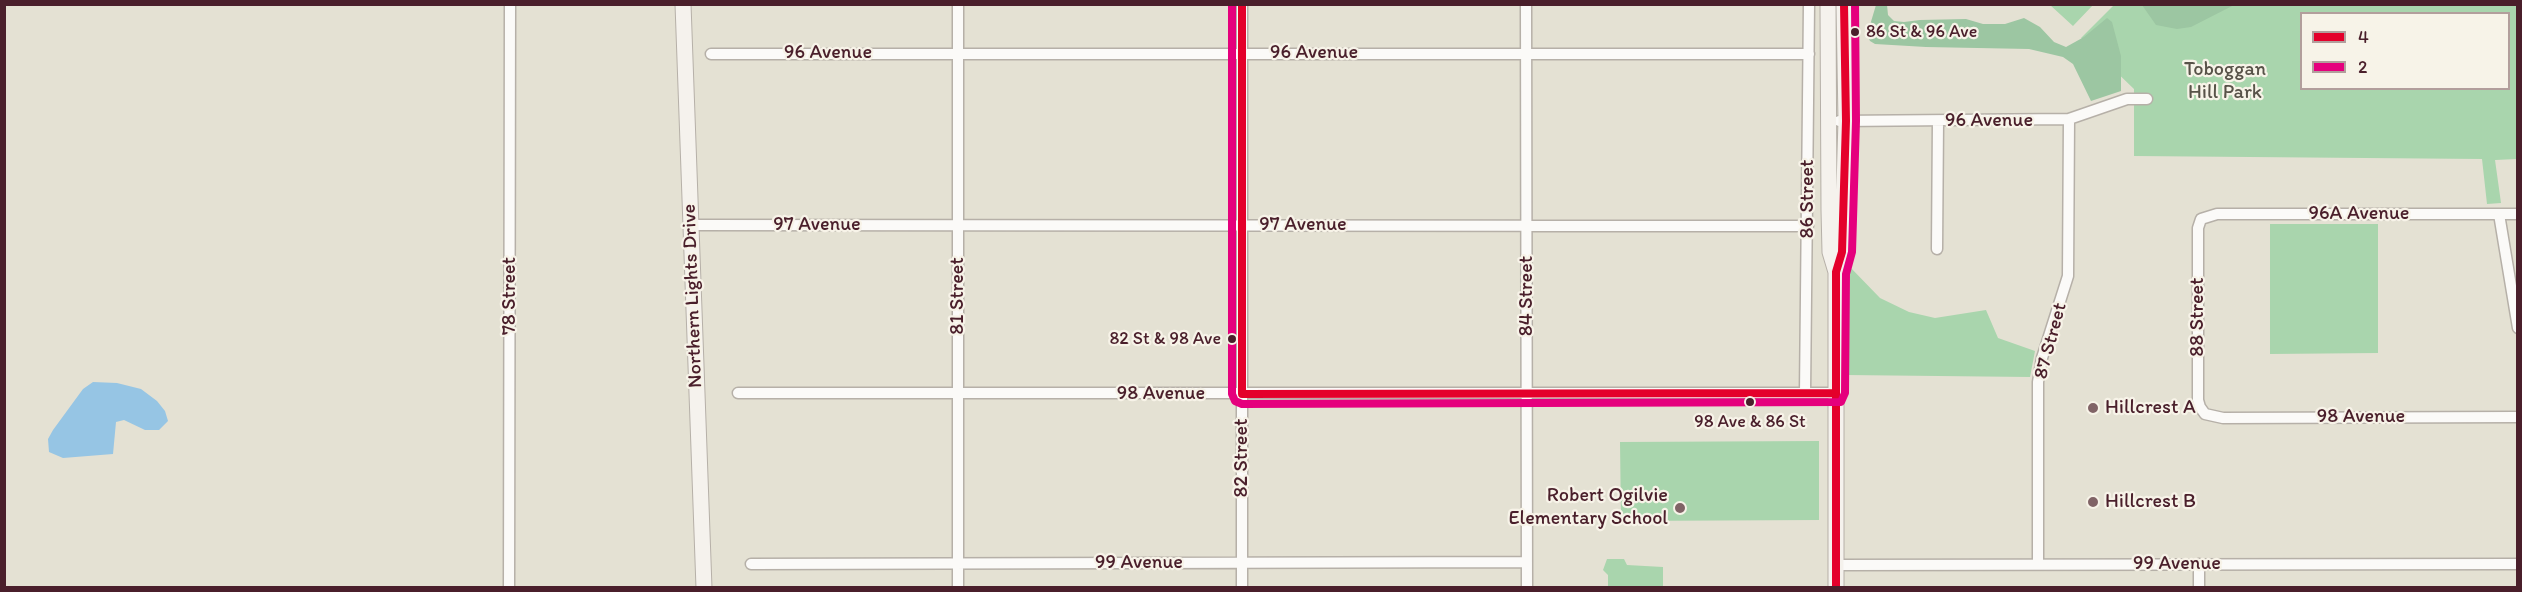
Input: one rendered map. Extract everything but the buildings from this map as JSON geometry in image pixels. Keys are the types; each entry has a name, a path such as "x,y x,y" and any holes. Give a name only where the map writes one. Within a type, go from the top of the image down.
{"main road":[{"name":"Northern Lights Drive","path":"683,4 704,588"},
{"name":"86 Street","path":"1828,4 1830,252 1836,272"},
{"name":"86 Street","path":"1836,588 1836,272 1842,252 1846,121 1844,4"}],"street":[{"name":"78 Street","path":"510,4 510,588"},
{"name":"81 Street","path":"958,4 958,588"},
{"name":"82 Street","path":"1242,4 1242,588"},
{"name":"84 Street","path":"1526,4 1527,588"},
{"name":"86 Street","path":"1805,393 1809,4"},
{"name":"96 Avenue","path":"711,54 1809,54"},
{"name":"96 Avenue","path":"1828,120 2068,119 2127,99 2147,99"},
{"name":"87 Street","path":"2038,564 2038,382 2042,358 2068,276 2068,119"},
{"path":"1937,249 1938,121"},
{"name":"96A Avenue","path":"2201,219 2217,214 2517,214"},
{"path":"2499,214 2517,328"},
{"name":"88 Street","path":"2201,219 2198,228 2198,400 2205,414"},
{"name":"97 Avenue","path":"690,225 1808,226"},
{"name":"98 Avenue","path":"738,393 1835,393"},
{"name":"98 Avenue","path":"2205,414 2223,418 2517,417"},
{"name":"99 Avenue","path":"751,564 1527,562"},
{"path":"2199,564 2199,588"},
{"name":"99 Avenue","path":"1836,565 2517,564"}],"green space":[{"path":"1876,5 1887,5 1888,15 1894,21 1904,22 1966,19 1983,24 2005,24 2024,18 2040,27 2054,42 2066,47 2084,37 2107,18 2112,22 2121,56 2121,91 2091,101 2073,64 2063,57 2029,49 1875,44 1867,35"},
{"path":"2050,5 2093,5 2073,26"},
{"name":"Toboggan Hill Park","path":"2114,5 2517,5 2517,159 2495,160 2501,203 2487,204 2482,159 2134,156 2134,89 2081,38"},
{"path":"2142,5 2234,5 2191,27 2177,29 2156,25"},
{"path":"2270,224 2378,224 2378,353 2270,354"},
{"path":"1850,267 1880,298 1909,312 1935,318 1986,310 1998,338 2035,351 2030,377 1846,375"},
{"path":"1819,441 1819,520 1621,521 1620,442"},
{"path":"1607,559 1624,559 1627,565 1663,567 1663,587 1608,587 1608,575 1603,570"}],"water":[{"path":"93,382 117,383 141,389 157,401 165,411 168,421 159,430 145,430 124,420 116,422 113,454 63,458 49,452 48,439 53,430 83,389"}],"transit line":[{"name":"2","path":"1232,4 1232,394 1235,401 1242,404 1841,402 1845,393 1846,274 1852,252 1856,121 1855,4"},
{"name":"4","path":"1242,4 1242,394 1835,393"},
{"name":"4","path":"1836,588 1836,272 1842,252 1846,121 1844,4"}],"place":[{"name":"86 St & 96 Ave","path":"1855,32"},
{"name":"82 St & 98 Ave","path":"1232,339"},
{"name":"98 Ave & 86 St","path":"1750,402"},
{"name":"Hillcrest A","path":"2093,408"},
{"name":"Hillcrest B","path":"2093,502"},
{"name":"Robert Ogilvie Elementary School","path":"1680,508"}]}
